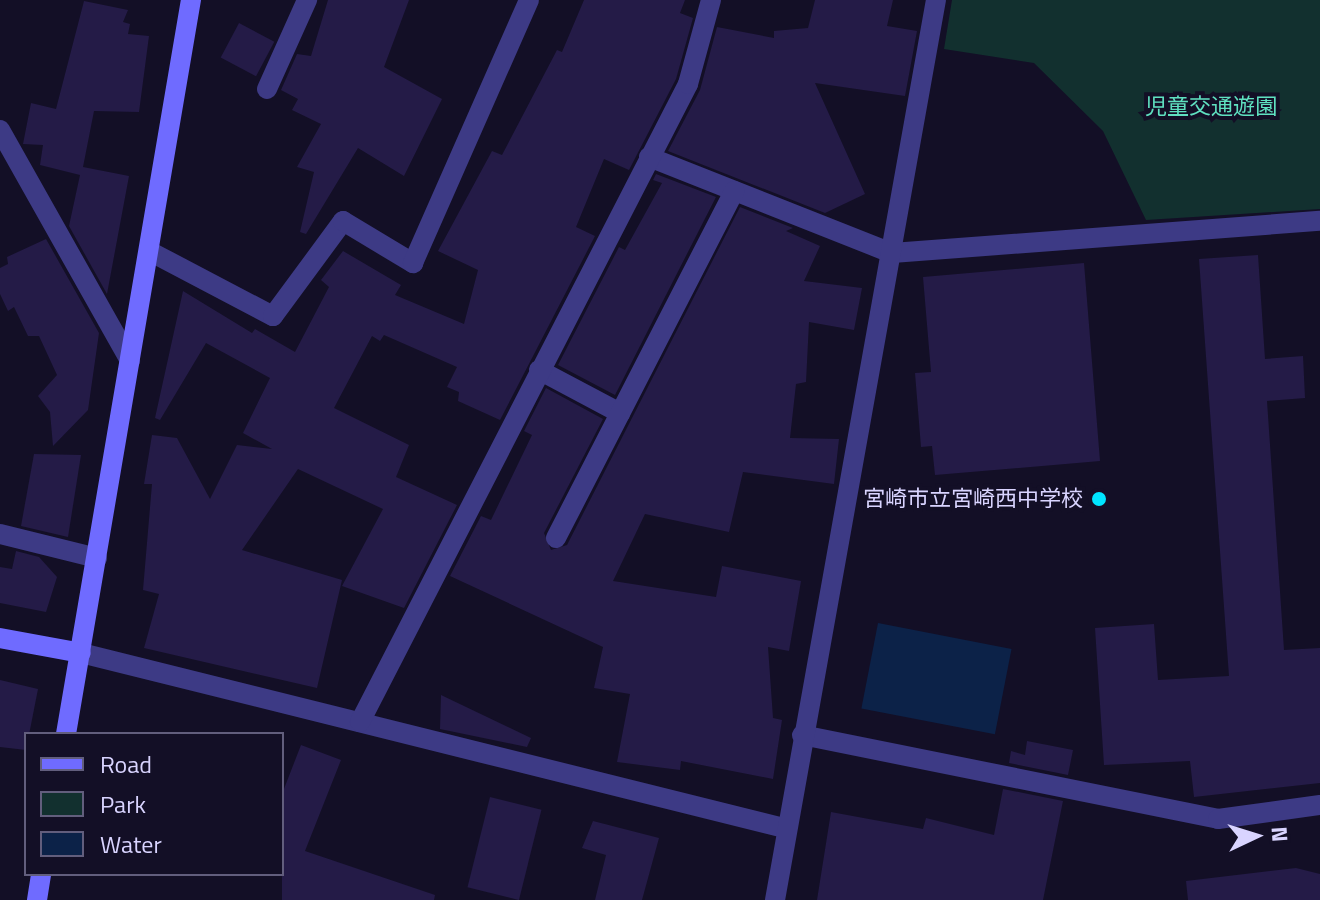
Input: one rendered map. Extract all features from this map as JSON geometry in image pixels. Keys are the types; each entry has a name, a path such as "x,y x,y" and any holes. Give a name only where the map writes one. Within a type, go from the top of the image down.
{"street":[{"path":"66,732 191,0"},
{"path":"267,89 307,0"},
{"path":"149,251 273,316 343,221 413,263 529,0"},
{"path":"360,722 688,84 711,0"},
{"path":"775,900 784,828 892,253 936,0"},
{"path":"0,130 130,361"},
{"path":"649,157 892,253 1320,221"},
{"path":"556,538 734,191"},
{"path":"539,370 620,413"},
{"path":"0,534 97,558"},
{"path":"0,638 81,653 784,828"},
{"path":"802,735 1218,819 1320,805"},
{"path":"37,900 41,876"}],"green space":[{"name":"児童交通遊園","path":"952,0 1320,0 1320,209 1146,220 1103,131 1034,63 944,49"}],"water":[{"path":"878,623 1012,649 995,734 861,708"}],"building":[{"path":"328,0 409,0 384,67 442,99 404,176 358,148 306,234 300,232 314,172 297,167 321,124 292,110 298,99 281,90 297,54 311,56"},
{"path":"584,0 685,0 680,13 693,18 676,79 629,170 604,159 576,227 595,236 500,420 458,401 459,392 447,387 457,367 384,335 380,341 372,336 334,408 409,445 396,477 457,505 404,608 342,586 383,509 298,469 242,550 342,580 317,688 144,648 159,594 143,590 152,484 144,484 152,435 177,438 210,499 237,445 272,449 243,433 270,378 206,343 160,420 155,418 183,291 252,333 255,329 295,352 329,287 321,280 343,251 401,285 395,295 464,324 478,270 438,251 492,151 502,155 557,50 562,52"},
{"path":"815,0 893,0 887,26 917,31 905,96 815,83 865,194 825,213 668,151 700,90 717,27 774,38 774,31 808,28"},
{"path":"84,1 128,10 123,22 130,24 128,34 149,36 139,112 94,111 83,167 129,176 107,294 69,226 80,175 40,165 43,145 23,144 31,103 56,109"},
{"path":"239,23 274,42 256,76 221,57"},
{"path":"656,174 716,197 615,395 558,365 619,247 625,250 662,183 653,180"},
{"path":"740,207 793,228 786,231 820,246 804,281 862,288 854,330 809,322 806,382 796,384 790,438 839,439 834,484 743,472 729,532 645,514 613,581 716,597 722,566 801,581 789,651 768,647 773,718 782,720 773,779 681,761 680,770 617,762 630,694 594,688 603,647 450,576 481,516 491,520 532,435 524,431 546,388 603,419 544,533 551,550 567,545"},
{"path":"46,239 99,333 88,410 53,446 50,412 38,396 57,375 39,336 28,336 14,307 8,311 0,294 0,268 8,264 7,257"},
{"path":"1258,255 1265,359 1303,356 1305,398 1267,401 1284,650 1320,648 1320,783 1194,797 1190,761 1104,765 1095,628 1154,624 1158,680 1229,676 1199,259"},
{"path":"1084,263 1100,461 935,475 932,446 921,447 915,373 931,372 923,277"},
{"path":"34,454 81,455 68,537 21,526"},
{"path":"16,551 39,557 57,577 46,612 0,603 0,567 12,569"},
{"path":"0,680 38,689 30,732 24,732 24,750 0,747"},
{"path":"441,695 531,738 527,747 440,729"},
{"path":"1027,741 1073,750 1068,775 1009,763 1011,751 1025,755"},
{"path":"301,745 341,760 305,851 435,895 434,900 282,900 284,789"},
{"path":"1003,789 1063,801 1043,900 817,900 831,812 923,829 926,818 994,835"},
{"path":"490,797 541,810 519,900 468,887"},
{"path":"593,821 659,838 642,900 595,900 606,855 582,848"},
{"path":"1296,868 1320,874 1320,900 1188,900 1186,881"}],"place":[{"name":"宮崎市立宮崎西中学校","path":"1099,499"}]}
